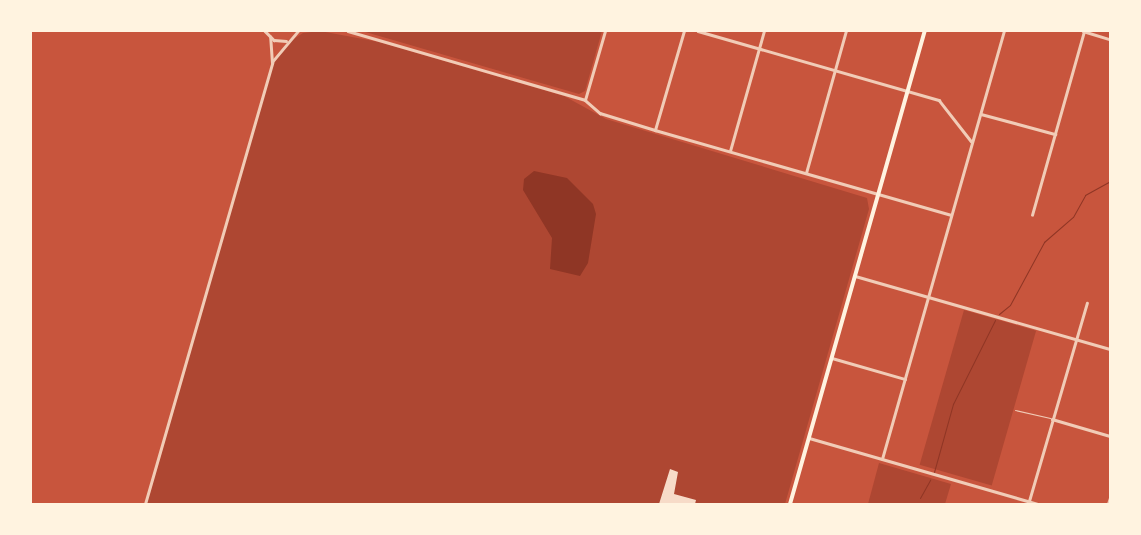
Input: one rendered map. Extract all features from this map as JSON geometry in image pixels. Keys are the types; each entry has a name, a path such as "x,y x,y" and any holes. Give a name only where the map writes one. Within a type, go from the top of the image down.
{"main road":[{"path":"790,504 925,31"}],"street":[{"path":"265,31 270,37 272,63"},
{"path":"146,504 272,63 286,41 298,31"},
{"path":"348,31 586,100 600,113 655,130 951,216"},
{"path":"586,100 605,31"},
{"path":"655,130 684,31"},
{"path":"698,31 908,91 947,106 971,142"},
{"path":"730,151 764,31"},
{"path":"806,173 846,31"},
{"path":"882,459 1004,31"},
{"path":"1032,216 1083,31 1110,39"},
{"path":"270,37 286,41"},
{"path":"981,114 1055,134"},
{"path":"855,276 1110,349"},
{"path":"1029,502 1087,303"},
{"path":"832,358 905,379"},
{"path":"1052,419 1110,436"},
{"path":"809,438 1037,504"},
{"path":"1108,504 1110,498"}],"lane":[{"path":"1015,410 1052,419"}],"shaded area":[{"path":"320,31 379,42 564,96 606,119 867,198 869,209 785,504 147,504 273,65 286,44 303,33"},
{"path":"362,31 602,31 585,91 579,94"},
{"path":"534,171 567,178 593,204 596,214 588,263 580,276 550,269 552,238 523,190 524,179"},
{"path":"964,310 1036,331 992,485 920,465"},
{"path":"879,463 951,484 945,504 868,504"}],"building":[{"path":"670,469 678,472 674,494 696,500 695,504 659,504"}],"waterway":[{"path":"999,314 1010,305 1044,242 1073,217 1085,195 1110,181"},
{"path":"934,472 953,404 995,320"},
{"path":"920,498 930,480"}]}
